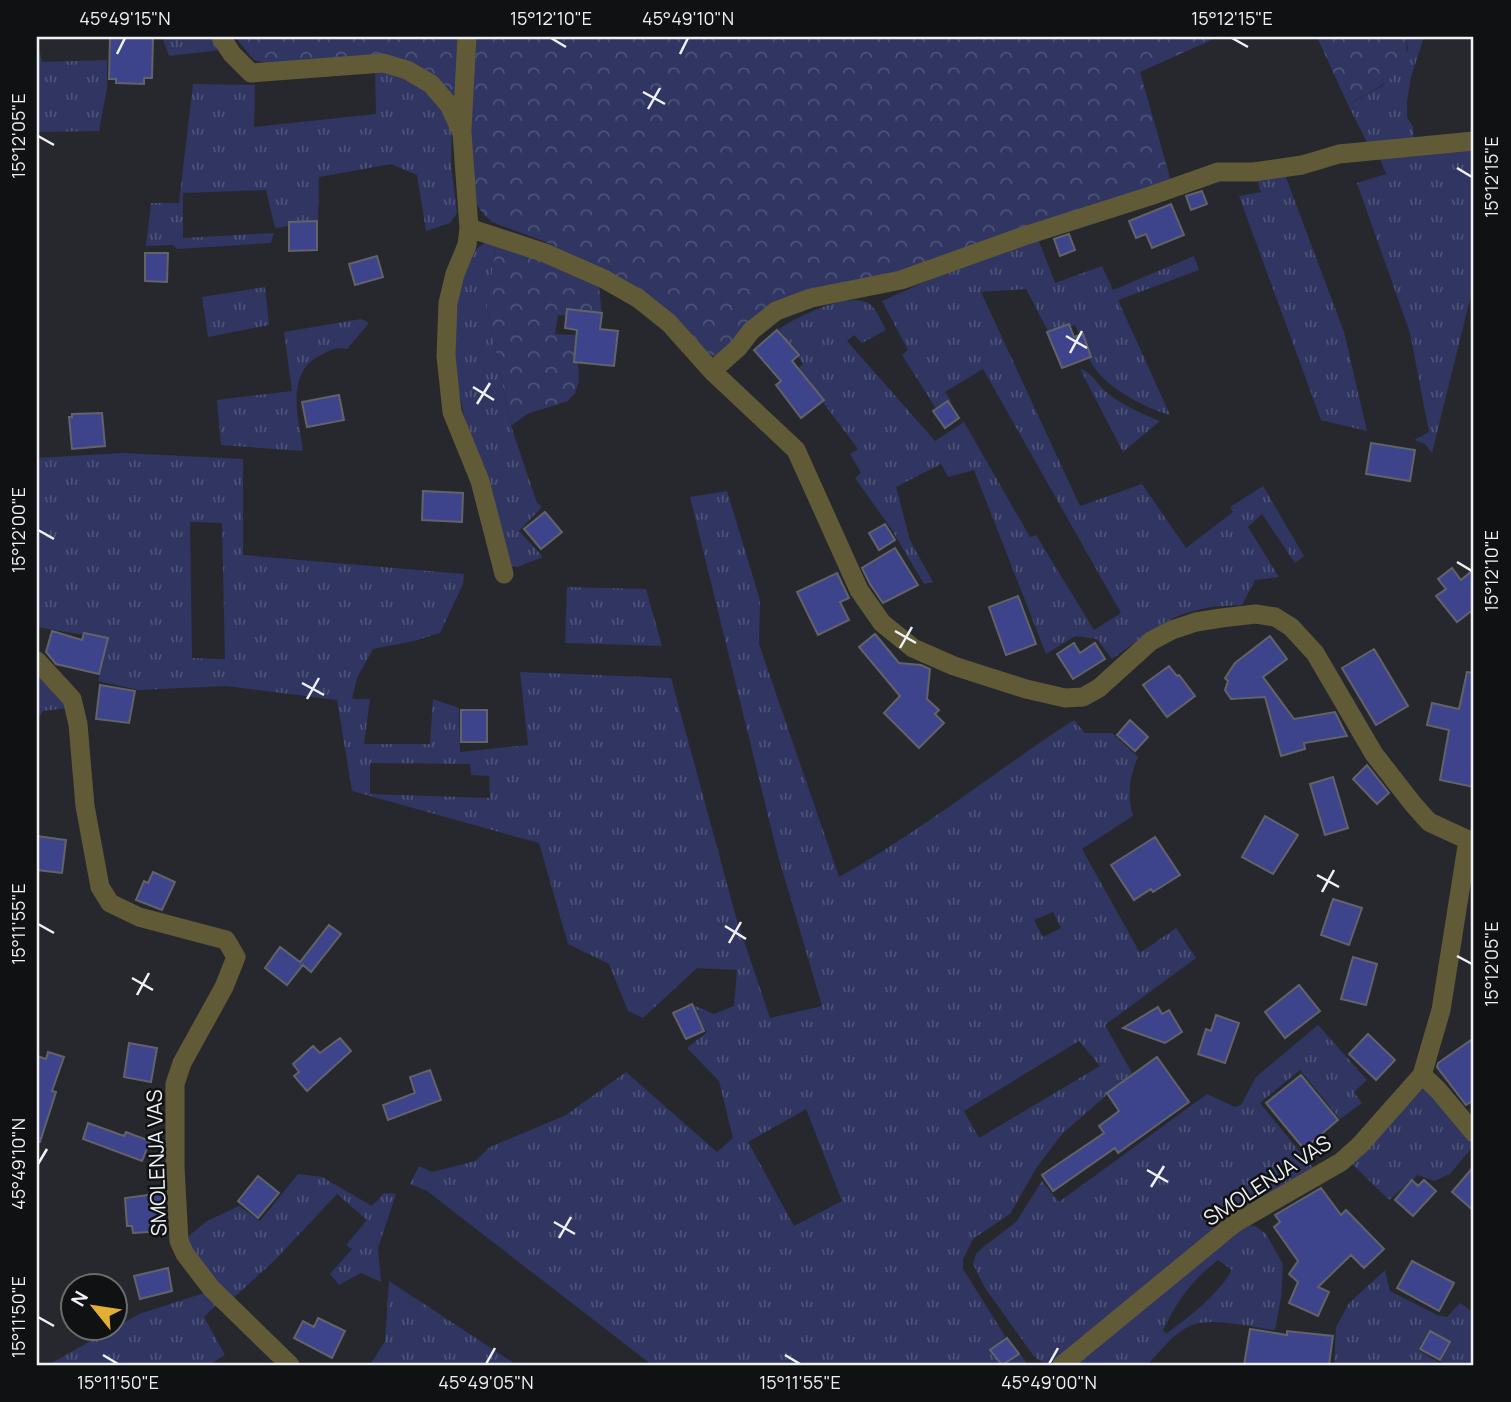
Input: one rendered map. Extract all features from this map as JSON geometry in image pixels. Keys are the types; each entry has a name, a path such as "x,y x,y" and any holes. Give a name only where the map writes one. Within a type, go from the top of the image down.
{"street":[{"path":"221,37 232,54 251,73 383,63 407,70 431,84 449,105 462,133"},
{"path":"467,37 462,133 469,228 467,246 455,274 448,303 446,356 452,412 480,481 504,575"},
{"path":"712,371 738,348 751,331 776,311 811,298 901,280 1218,172 1254,172 1302,165 1339,154 1474,141"},
{"path":"469,228 573,264 639,299 669,323 712,371 796,450 859,590 883,623 913,648 954,666 1026,689 1065,698 1083,697 1099,688 1150,641 1172,630 1196,622 1256,614 1275,617 1291,627 1315,653 1374,754 1413,804 1429,822 1471,839"},
{"name":"SMOLENJA VAS","path":"37,661 72,699 78,724 85,806 97,873 100,887 110,903 139,918 226,940 236,957 224,988 182,1063 175,1084 175,1167 179,1241 185,1254 211,1288 290,1365"},
{"name":"SMOLENJA VAS","path":"1062,1365 1235,1223 1341,1162 1422,1075 1441,1010 1471,839"},
{"path":"1422,1075 1474,1133"}],"green space":[{"path":"162,37 213,37 221,50 169,56"},
{"path":"235,37 1218,37 1140,72 1171,181 871,288 798,297 719,356 706,355 606,274 548,243 492,222 484,215 475,202 465,121 405,62 269,64 254,60"},
{"path":"1317,37 1406,37 1406,50 1398,71 1390,79 1348,105"},
{"path":"1406,37 1424,37 1411,77 1407,101 1407,117 1413,127 1414,143 1369,146 1348,105 1382,86 1408,50"},
{"path":"37,38 42,62 107,60 107,88 99,131 37,132"},
{"path":"375,69 416,80 452,116 451,164 457,213 450,223 426,231 417,175 391,164 319,177 318,222 275,228 266,190 183,193 183,238 274,233 271,243 177,249 173,245 146,246 151,203 179,203 193,84 255,85 254,127 376,114"},
{"path":"1474,149 1474,283 1432,453 1425,444 1414,440 1429,432 1410,333 1357,183 1386,174 1378,154"},
{"path":"1284,172 1344,332 1367,431 1321,420 1239,196 1261,192 1256,177"},
{"path":"1037,236 1055,283 1102,266 1113,290 1194,256 1199,270 1118,300 1170,415 1130,398 1103,378 1090,360 1075,325 1049,333 1026,289 981,292 1080,506 1142,484 1186,548 1233,512 1230,507 1263,486 1304,556 1295,563 1262,514 1248,527 1279,577 1255,580 1242,605 1202,609 1171,619 1112,659 1097,639 1075,636 1046,654 974,470 948,477 941,464 896,487 910,540 933,582 924,584 890,527 855,478 861,473 850,454 858,449 798,369 803,364 779,329 811,312 839,302 863,301 872,306 886,330 862,343 854,335 847,341 935,441 964,422 1030,537 1036,535 1094,630 1121,613 983,369 945,392 951,401 937,410 902,355 908,350 882,301 969,262"},
{"path":"491,239 497,240 487,307 511,426 537,503 542,507 519,531 543,557 517,567 509,565 485,492 462,407 455,365 454,324 460,286 474,252"},
{"path":"497,240 599,285 602,318 558,315 555,334 577,335 579,381 575,393 568,401 527,414 511,426 487,307"},
{"path":"265,287 269,325 208,337 202,297"},
{"path":"361,319 369,323 347,349 324,353 309,363 302,373 298,384 297,411 303,451 221,445 217,400 292,391 284,332"},
{"path":"1080,369 1087,372 1118,400 1160,421 1123,452"},
{"path":"123,453 243,459 243,555 464,574 463,584 440,633 373,649 357,678 352,699 370,699 364,744 430,744 433,699 459,708 460,752 528,745 520,672 671,678 736,917 770,1018 822,1006 777,852 690,497 727,491 760,600 759,644 839,877 929,821 1074,720 1085,733 1112,733 1138,757 1130,786 1133,816 1082,849 1140,953 1176,928 1196,958 1105,1025 1132,1073 1062,1134 1037,1167 1010,1214 973,1239 963,1259 963,1269 1005,1336 994,1349 1006,1362 1018,1351 1028,1365 652,1365 427,1191 410,1184 419,1166 432,1172 475,1161 490,1147 566,1115 626,1072 717,1152 733,1138 719,1081 687,1048 707,1032 688,1003 714,1014 734,1006 737,970 697,968 643,1018 628,1011 609,964 568,944 539,843 352,791 337,700 226,686 138,690 98,681 108,639 37,627 37,458","holes":["190,522 222,523 225,659 192,658","370,763 470,764 471,775 489,776 490,798 370,794","1053,912 1061,928 1043,937 1034,920","1079,1041 1100,1066 979,1138 964,1111","806,1109 842,1201 794,1226 748,1142"]},
{"path":"567,587 646,589 662,646 565,643"},
{"path":"37,673 69,708 43,711 37,720"},
{"path":"1318,1025 1367,1080 1354,1092 1362,1103 1340,1119 1300,1070 1260,1103 1314,1169 1060,1358 1040,1361 985,1288 973,1264 976,1254 1016,1222 1042,1181 1059,1202 1207,1094 1235,1107 1241,1105 1256,1077"},
{"path":"1422,1090 1431,1091 1474,1140 1474,1145 1450,1174 1434,1181 1418,1175 1389,1200 1351,1163"},
{"path":"298,1174 322,1177 372,1206 384,1193 396,1194 378,1248 381,1282 361,1273 339,1285 330,1274 352,1249 346,1245 367,1220 337,1194 275,1260 230,1301 185,1239 207,1221 239,1206 260,1221"},
{"path":"1243,1224 1255,1226 1266,1234 1283,1264 1281,1298 1275,1330 1201,1323 1179,1332 1147,1365 1070,1365","holes":["1218,1260 1232,1270 1210,1297 1166,1334 1163,1330 1174,1310 1200,1275"]},
{"path":"1385,1270 1390,1291 1437,1315 1447,1317 1460,1303 1474,1313 1474,1365 1334,1365 1336,1327 1349,1303","holes":["1429,1330 1451,1342 1440,1363 1418,1350"]},
{"path":"389,1281 517,1365 370,1365 385,1341"},
{"path":"204,1293 216,1305 204,1317 225,1355 209,1365 48,1365 89,1342 130,1342 130,1319"}],"building":[{"path":"110,37 153,37 152,78 144,78 144,84 116,83 116,79 109,79"},
{"path":"1202,191 1207,204 1191,210 1186,196"},
{"path":"1171,204 1184,235 1152,248 1146,234 1136,238 1129,221"},
{"path":"317,221 317,250 289,251 289,222"},
{"path":"1069,234 1075,250 1060,256 1054,239"},
{"path":"145,253 168,253 167,282 145,281"},
{"path":"377,256 383,277 355,285 349,264"},
{"path":"567,309 602,313 600,329 618,331 614,366 574,362 577,330 565,328"},
{"path":"1069,324 1074,337 1083,334 1091,357 1062,368 1047,332"},
{"path":"777,330 799,355 792,361 824,400 801,418 776,385 781,381 754,350"},
{"path":"339,395 344,420 307,427 302,402"},
{"path":"948,401 959,418 945,428 933,411"},
{"path":"102,413 105,446 72,449 69,417 72,417 72,414"},
{"path":"1371,443 1415,450 1410,481 1366,474"},
{"path":"423,491 463,493 462,522 422,520"},
{"path":"545,512 562,532 541,549 524,529"},
{"path":"885,524 895,540 879,550 869,533"},
{"path":"895,548 918,585 883,603 862,568"},
{"path":"1452,568 1461,580 1474,569 1474,609 1457,622 1436,596 1446,589 1438,579"},
{"path":"837,573 849,598 840,602 849,620 818,635 797,592"},
{"path":"1018,596 1036,644 1006,655 989,607"},
{"path":"52,631 82,640 84,633 108,638 99,674 56,664 46,652"},
{"path":"875,634 899,663 921,665 930,669 927,699 939,710 935,714 944,723 919,748 884,713 900,696 859,647"},
{"path":"1270,636 1287,659 1263,677 1294,719 1335,712 1347,736 1304,743 1305,749 1281,756 1265,697 1231,699 1225,690 1228,681 1225,678 1235,663"},
{"path":"1074,643 1080,653 1095,643 1105,659 1073,679 1057,654"},
{"path":"1374,649 1408,706 1376,725 1342,668"},
{"path":"1169,666 1195,696 1167,717 1143,685"},
{"path":"1467,672 1474,673 1474,787 1440,780 1449,730 1427,725 1432,703 1459,709"},
{"path":"100,685 135,691 129,723 96,719"},
{"path":"461,710 487,710 487,742 461,742"},
{"path":"1130,720 1148,737 1135,751 1117,735"},
{"path":"1367,765 1389,793 1377,804 1353,779"},
{"path":"1333,777 1348,828 1325,835 1310,784"},
{"path":"1265,816 1298,835 1273,874 1242,857"},
{"path":"37,836 66,840 62,873 37,870"},
{"path":"1155,837 1180,875 1134,900 1111,865"},
{"path":"153,872 175,882 162,910 136,900 144,881 148,883"},
{"path":"1333,899 1362,908 1349,945 1321,935"},
{"path":"329,925 341,934 311,972 303,965 287,985 265,968 280,947 300,962"},
{"path":"1353,957 1377,964 1366,1005 1341,999"},
{"path":"1299,985 1320,1011 1285,1038 1265,1012"},
{"path":"692,1004 704,1031 686,1039 673,1013"},
{"path":"1158,1007 1162,1014 1169,1010 1182,1032 1165,1043 1123,1028"},
{"path":"1216,1015 1239,1023 1225,1063 1198,1054 1206,1029 1211,1031"},
{"path":"1368,1034 1395,1060 1376,1080 1349,1054"},
{"path":"340,1038 351,1051 307,1091 294,1076 299,1072 293,1064 313,1046 320,1053"},
{"path":"1474,1038 1474,1100 1466,1105 1437,1067 1438,1063"},
{"path":"129,1043 157,1048 151,1082 124,1077"},
{"path":"48,1052 64,1057 52,1091 56,1092 40,1142 37,1142 37,1056 46,1059"},
{"path":"1157,1057 1189,1102 1118,1153 1115,1148 1053,1191 1042,1175 1104,1133 1099,1126 1119,1111 1107,1093"},
{"path":"430,1070 441,1100 388,1120 383,1105 415,1093 410,1077"},
{"path":"1301,1075 1338,1120 1304,1149 1266,1103"},
{"path":"88,1123 124,1136 126,1132 150,1141 142,1161 83,1139"},
{"path":"1474,1166 1474,1211 1452,1192"},
{"path":"258,1176 279,1193 258,1218 238,1201"},
{"path":"1412,1180 1418,1186 1424,1180 1436,1191 1413,1216 1395,1200"},
{"path":"1321,1188 1341,1215 1346,1210 1384,1249 1364,1268 1351,1255 1318,1287 1329,1292 1318,1316 1289,1303 1298,1282 1289,1274 1298,1261 1274,1227 1280,1222 1275,1215"},
{"path":"164,1193 166,1231 133,1233 132,1226 127,1226 125,1198"},
{"path":"1412,1261 1454,1283 1439,1311 1397,1288"},
{"path":"168,1268 172,1291 140,1299 134,1276"},
{"path":"318,1318 345,1331 332,1358 294,1338 303,1321 314,1327"},
{"path":"1250,1329 1287,1335 1287,1331 1333,1336 1329,1365 1244,1365"},
{"path":"1430,1331 1450,1342 1440,1360 1420,1349"},
{"path":"1007,1338 1019,1354 1002,1365 990,1350"}]}
